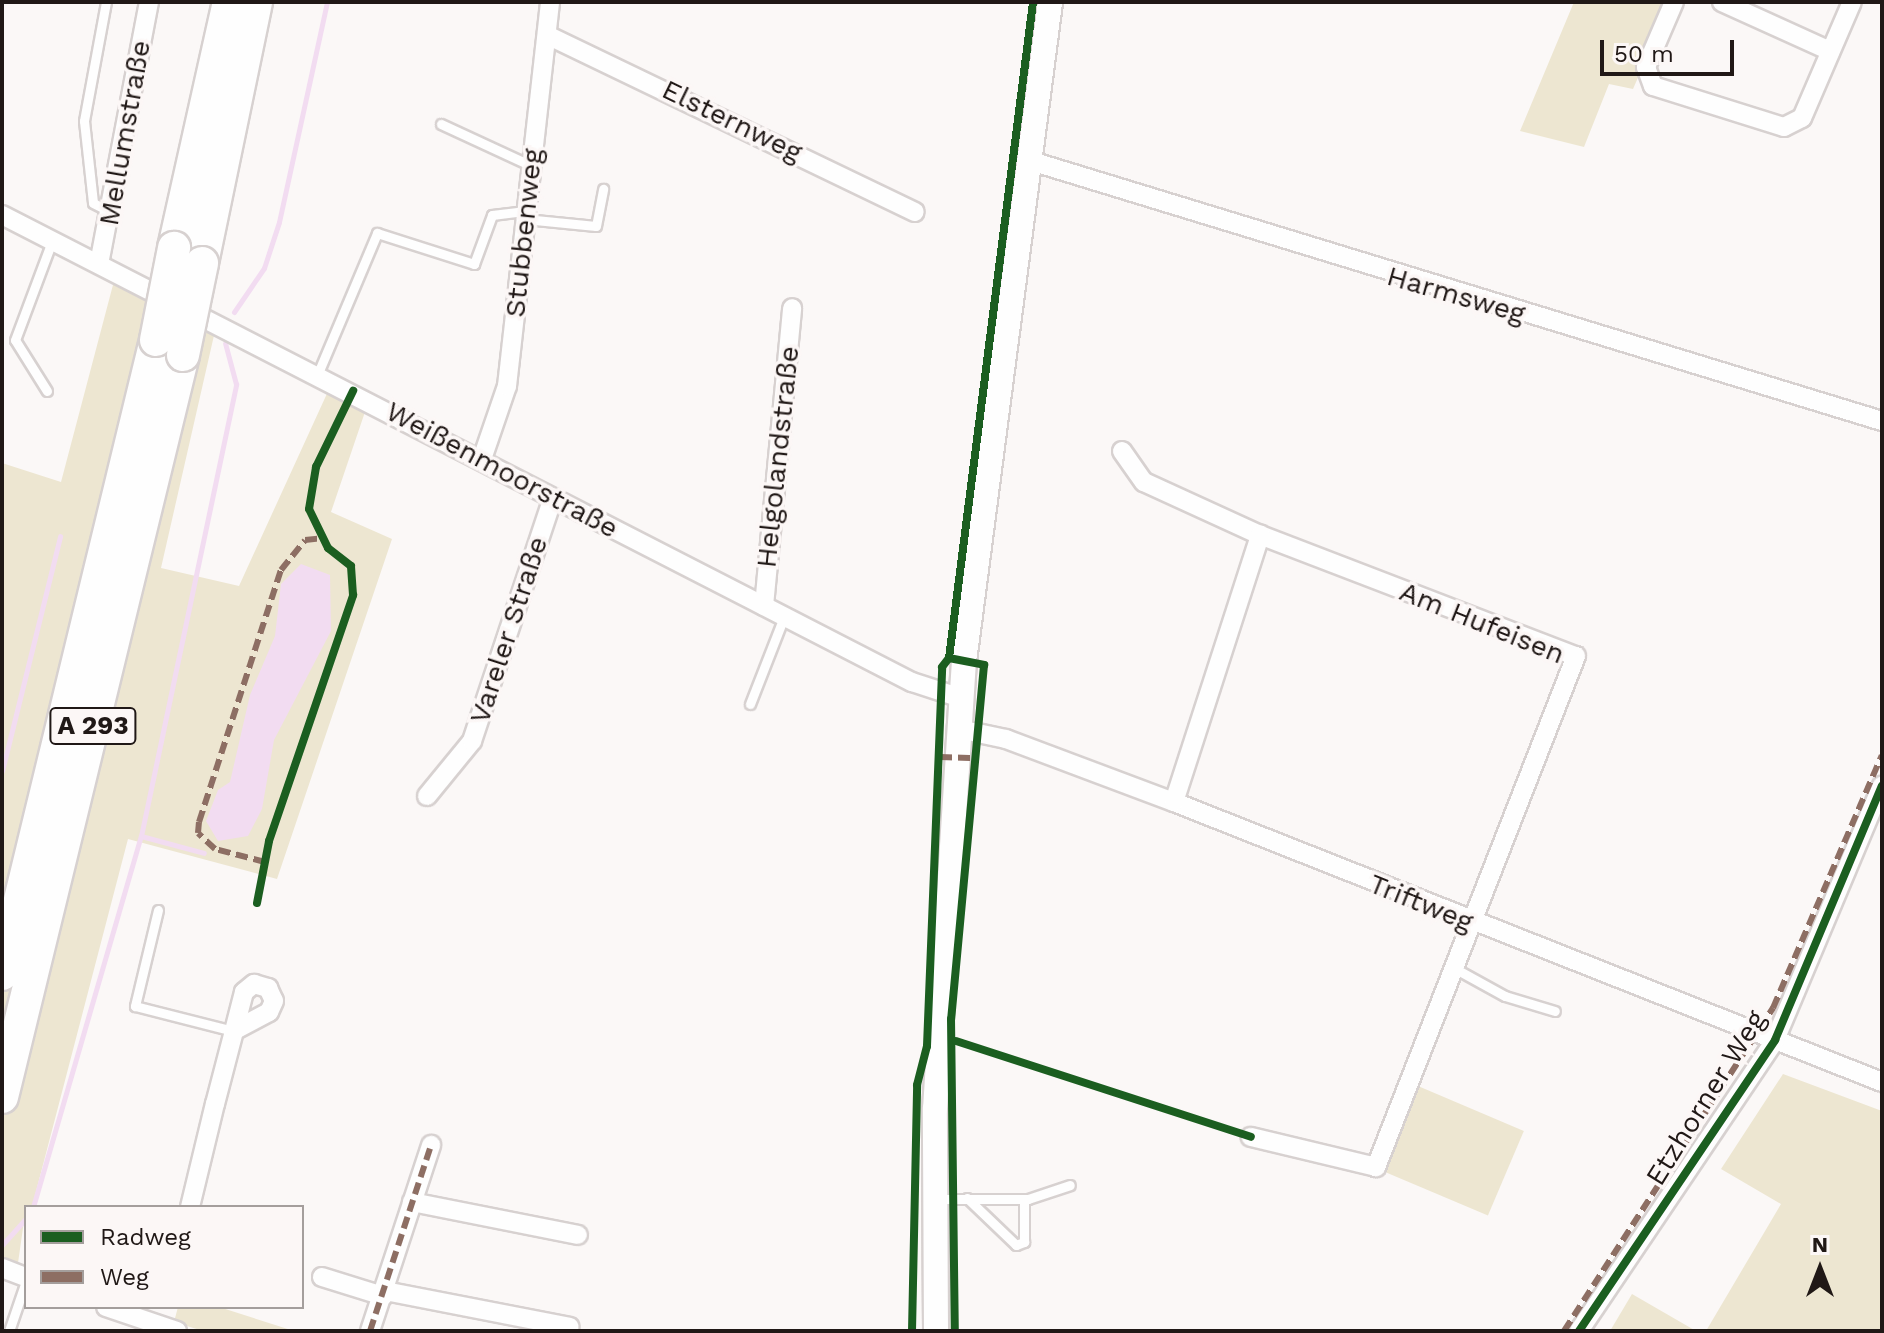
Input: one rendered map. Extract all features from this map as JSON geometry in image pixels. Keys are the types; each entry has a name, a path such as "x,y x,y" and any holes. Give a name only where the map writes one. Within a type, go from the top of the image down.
{"highway":[{"name":"A 293","path":"2,1097 170,348 229,2"},
{"name":"A 293","path":"188,256 256,2"},
{"name":"A 293","path":"2,974 170,348"}],"street":[{"name":"Mellumstraße","path":"99,264 149,2"},
{"name":"Stubbenweg","path":"482,459 503,410 550,2"},
{"path":"936,1331 935,1199 961,698 1050,2"},
{"path":"1674,2 1646,67 1653,86 1784,127 1802,118 1852,2"},
{"path":"1722,2 1830,51"},
{"name":"Elsternweg","path":"547,35 915,212"},
{"name":"Harmsweg","path":"1031,161 1882,421"},
{"name":"Weißenmoorstraße","path":"2,215 318,373 784,617 942,696 961,698"},
{"name":"Helgolandstraße","path":"764,606 792,308"},
{"name":"Am Hufeisen","path":"1122,451 1144,482 1260,535 1576,656 1472,924"},
{"name":"Vareler Straße","path":"427,796 472,741 553,498"},
{"path":"1174,802 1260,535"},
{"name":"Triftweg","path":"959,729 1006,739 1174,802 1472,924 1882,1082"},
{"name":"Etzhorner Weg","path":"1579,1331 1775,1040 1882,786"},
{"path":"1251,1137 1376,1167 1472,924"},
{"path":"190,1205 234,1031"},
{"path":"370,1331 431,1145"},
{"path":"412,1202 578,1235"},
{"path":"2,1268 24,1278"},
{"path":"322,1277 384,1294 570,1327"},
{"path":"112,1309 169,1328"}],"lane":[{"path":"106,2 84,121 93,203 111,212"},
{"path":"441,124 532,166"},
{"path":"318,373 377,233 474,264 492,215 526,215 596,226 603,189"},
{"path":"47,391 15,340 52,241"},
{"path":"750,704 784,617"},
{"path":"158,910 135,1006 234,1031"},
{"path":"1454,968 1505,996 1555,1011"},
{"path":"935,1199 1024,1199 1070,1185"},
{"path":"967,1198 1016,1245 1024,1242 1024,1199"},
{"path":"9,1331 24,1285"}],"shaded area":[{"path":"1574,2 1671,2 1633,89 1609,84 1584,147 1520,131"},
{"path":"114,281 215,331 161,568 239,586 330,387 367,406 331,512 392,539 277,879 128,839 33,1205 24,1205 18,1263 2,1257 2,463 61,482"},
{"path":"301,564 330,575 331,631 274,740 262,809 248,836 218,841 206,821 218,790 230,782 250,695 275,636 281,584"},
{"path":"1783,1074 1882,1111 1882,1331 1706,1331 1781,1204 1721,1169"},
{"path":"1418,1086 1524,1131 1488,1216 1382,1171"},
{"path":"1632,1294 1696,1331 1610,1331"},
{"path":"177,1309 225,1309 294,1331 203,1331 174,1322"}],"waterway":[{"path":"234,312 264,268 279,222 327,2"},
{"path":"34,1205 141,836 236,384 225,343"},
{"path":"2,771 60,536"},
{"path":"141,836 204,853"},
{"path":"2,1245 24,1220"}],"marked path":[{"path":"265,862 215,849 198,833 199,822 281,570 305,540 323,538"},
{"path":"1564,1331 1773,1008 1882,755"},
{"path":"940,757 977,758"},
{"path":"370,1331 431,1145"}],"cycle path":[{"path":"912,1331 917,1085 927,1046 942,667 949,658 1033,2"},
{"path":"257,903 269,841 353,595 351,566 328,548 309,509 316,467 353,391"},
{"path":"949,658 984,665 951,1019 955,1331"},
{"path":"1579,1331 1775,1040 1882,786"},
{"path":"956,1041 1251,1137"}]}
